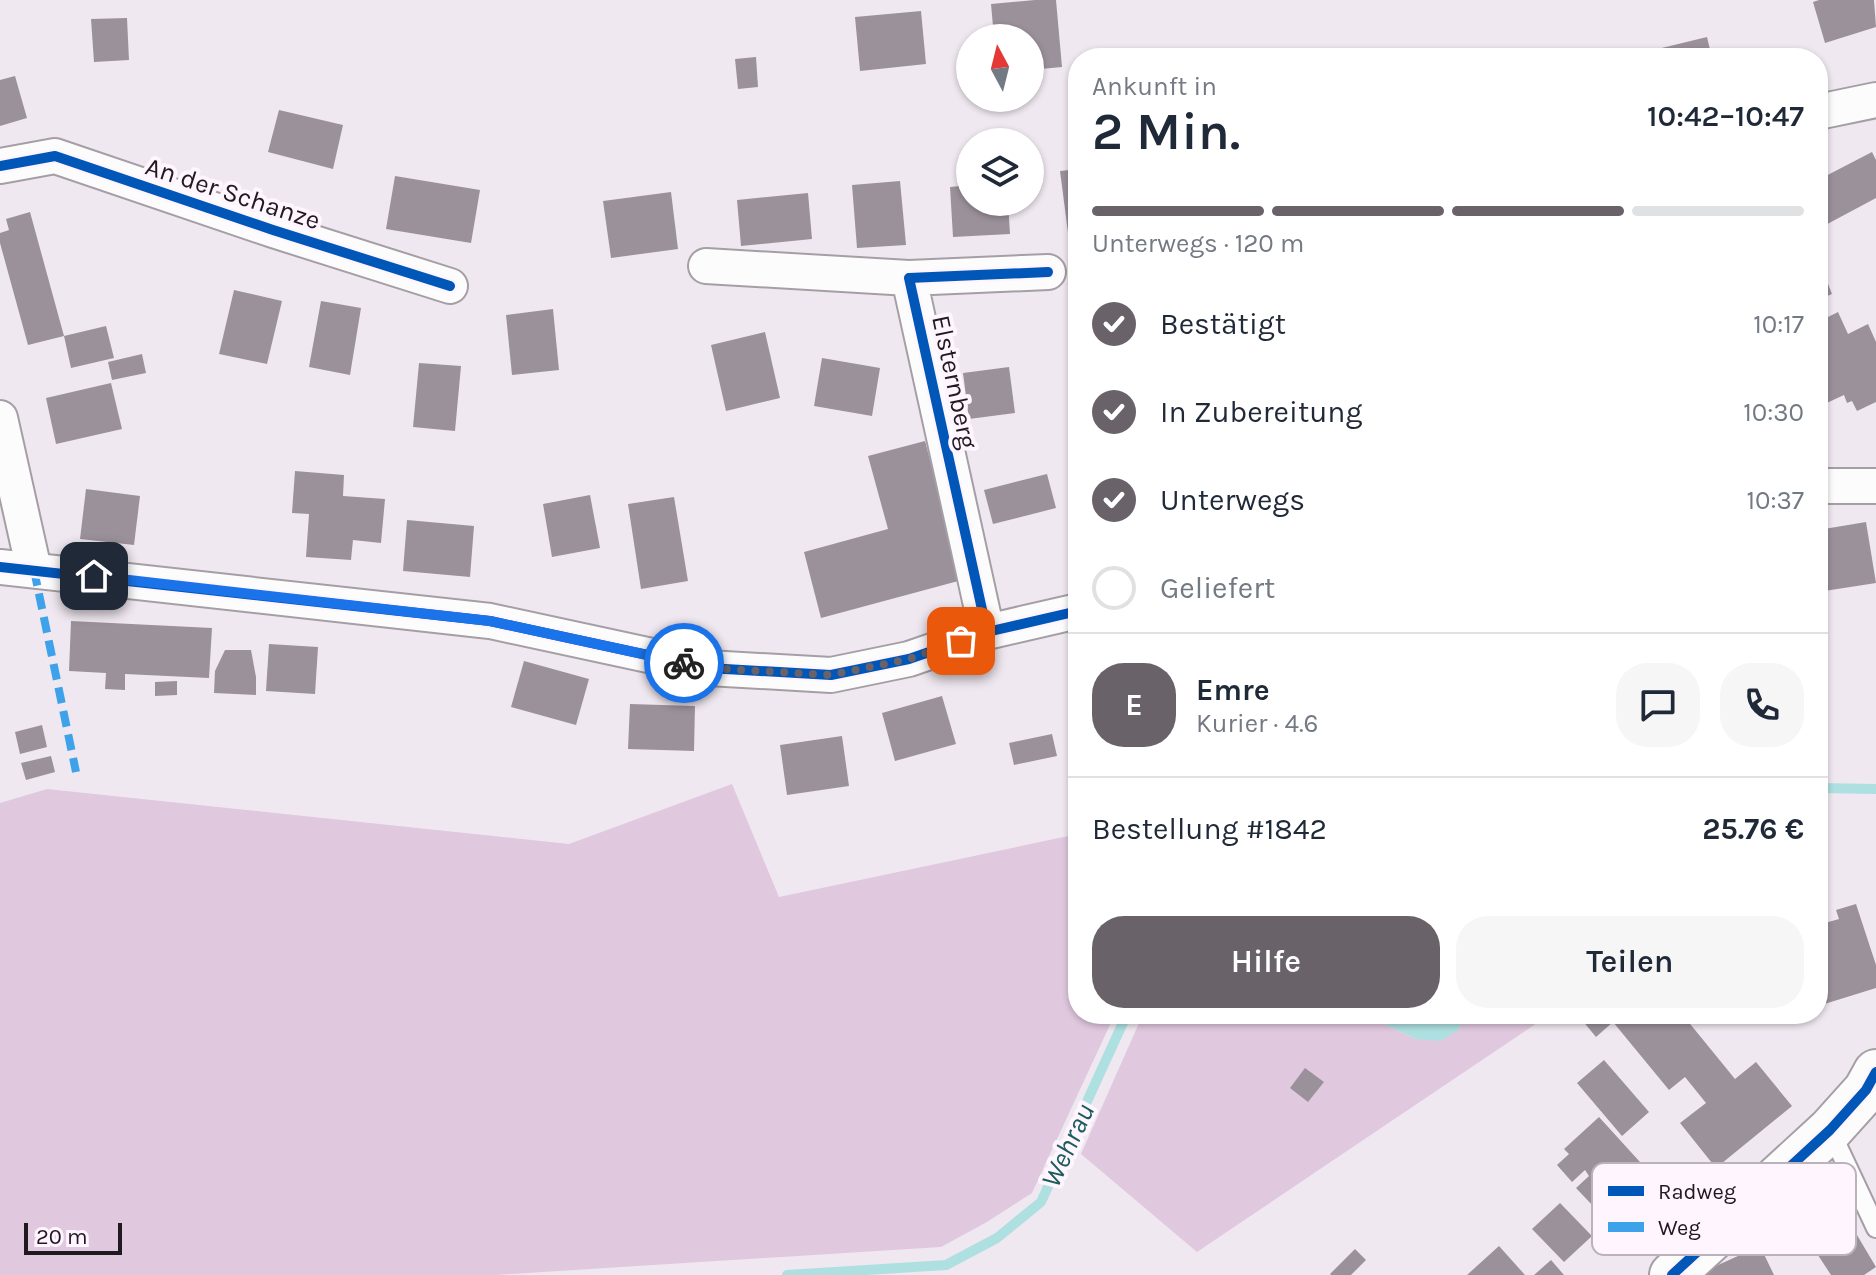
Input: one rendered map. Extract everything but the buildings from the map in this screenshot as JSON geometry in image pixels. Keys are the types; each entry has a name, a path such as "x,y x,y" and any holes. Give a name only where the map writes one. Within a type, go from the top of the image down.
{"main road":[{"path":"1794,1163 1830,1130 1866,1090 1876,1072"},
{"path":"1672,1275 1694,1255"}],"street":[{"path":"1828,110 1876,100"},
{"name":"An der Schanze","path":"0,166 55,156 450,286"},
{"name":"Elsternberg","path":"706,266 909,278 1048,272"},
{"name":"Elsternberg","path":"909,278 987,632"},
{"path":"0,418 34,570"},
{"path":"1828,486 1876,486"},
{"path":"0,567 490,621 708,668 831,675 909,659 987,632 1068,613"}],"lane":[{"path":"1830,1130 1845,1163"},
{"path":"1856,1185 1876,1228"}],"shaded area":[{"path":"732,784 779,897 1068,836 1068,1024 1110,1024 1032,1193 941,1247 495,1275 0,1275 0,803 47,789 569,844"},
{"path":"1139,1024 1384,1024 1416,1039 1459,1029 1460,1024 1536,1024 1197,1252 1081,1154"}],"water":[{"path":"1384,1024 1460,1024 1459,1029 1441,1041 1416,1039"}],"waterway":[{"name":"Wehrau","path":"1828,788 1876,789"},
{"name":"Wehrau","path":"787,1275 946,1265 997,1238 1041,1202 1122,1024"}],"marked path":[{"path":"34,570 76,772"}],"cycle path":[{"path":"0,166 55,156 450,286"},
{"path":"987,632 909,278 1048,272"},
{"path":"0,567 490,621 708,668 831,675 909,659 987,632 1068,613"},
{"path":"1794,1163 1830,1130 1866,1090 1876,1072"},
{"path":"1672,1275 1694,1255"}],"way so far":[{"path":"684,663 708,668 831,675 909,659 961,641"}],"route":[{"path":"94,576 490,621 684,663"}]}
